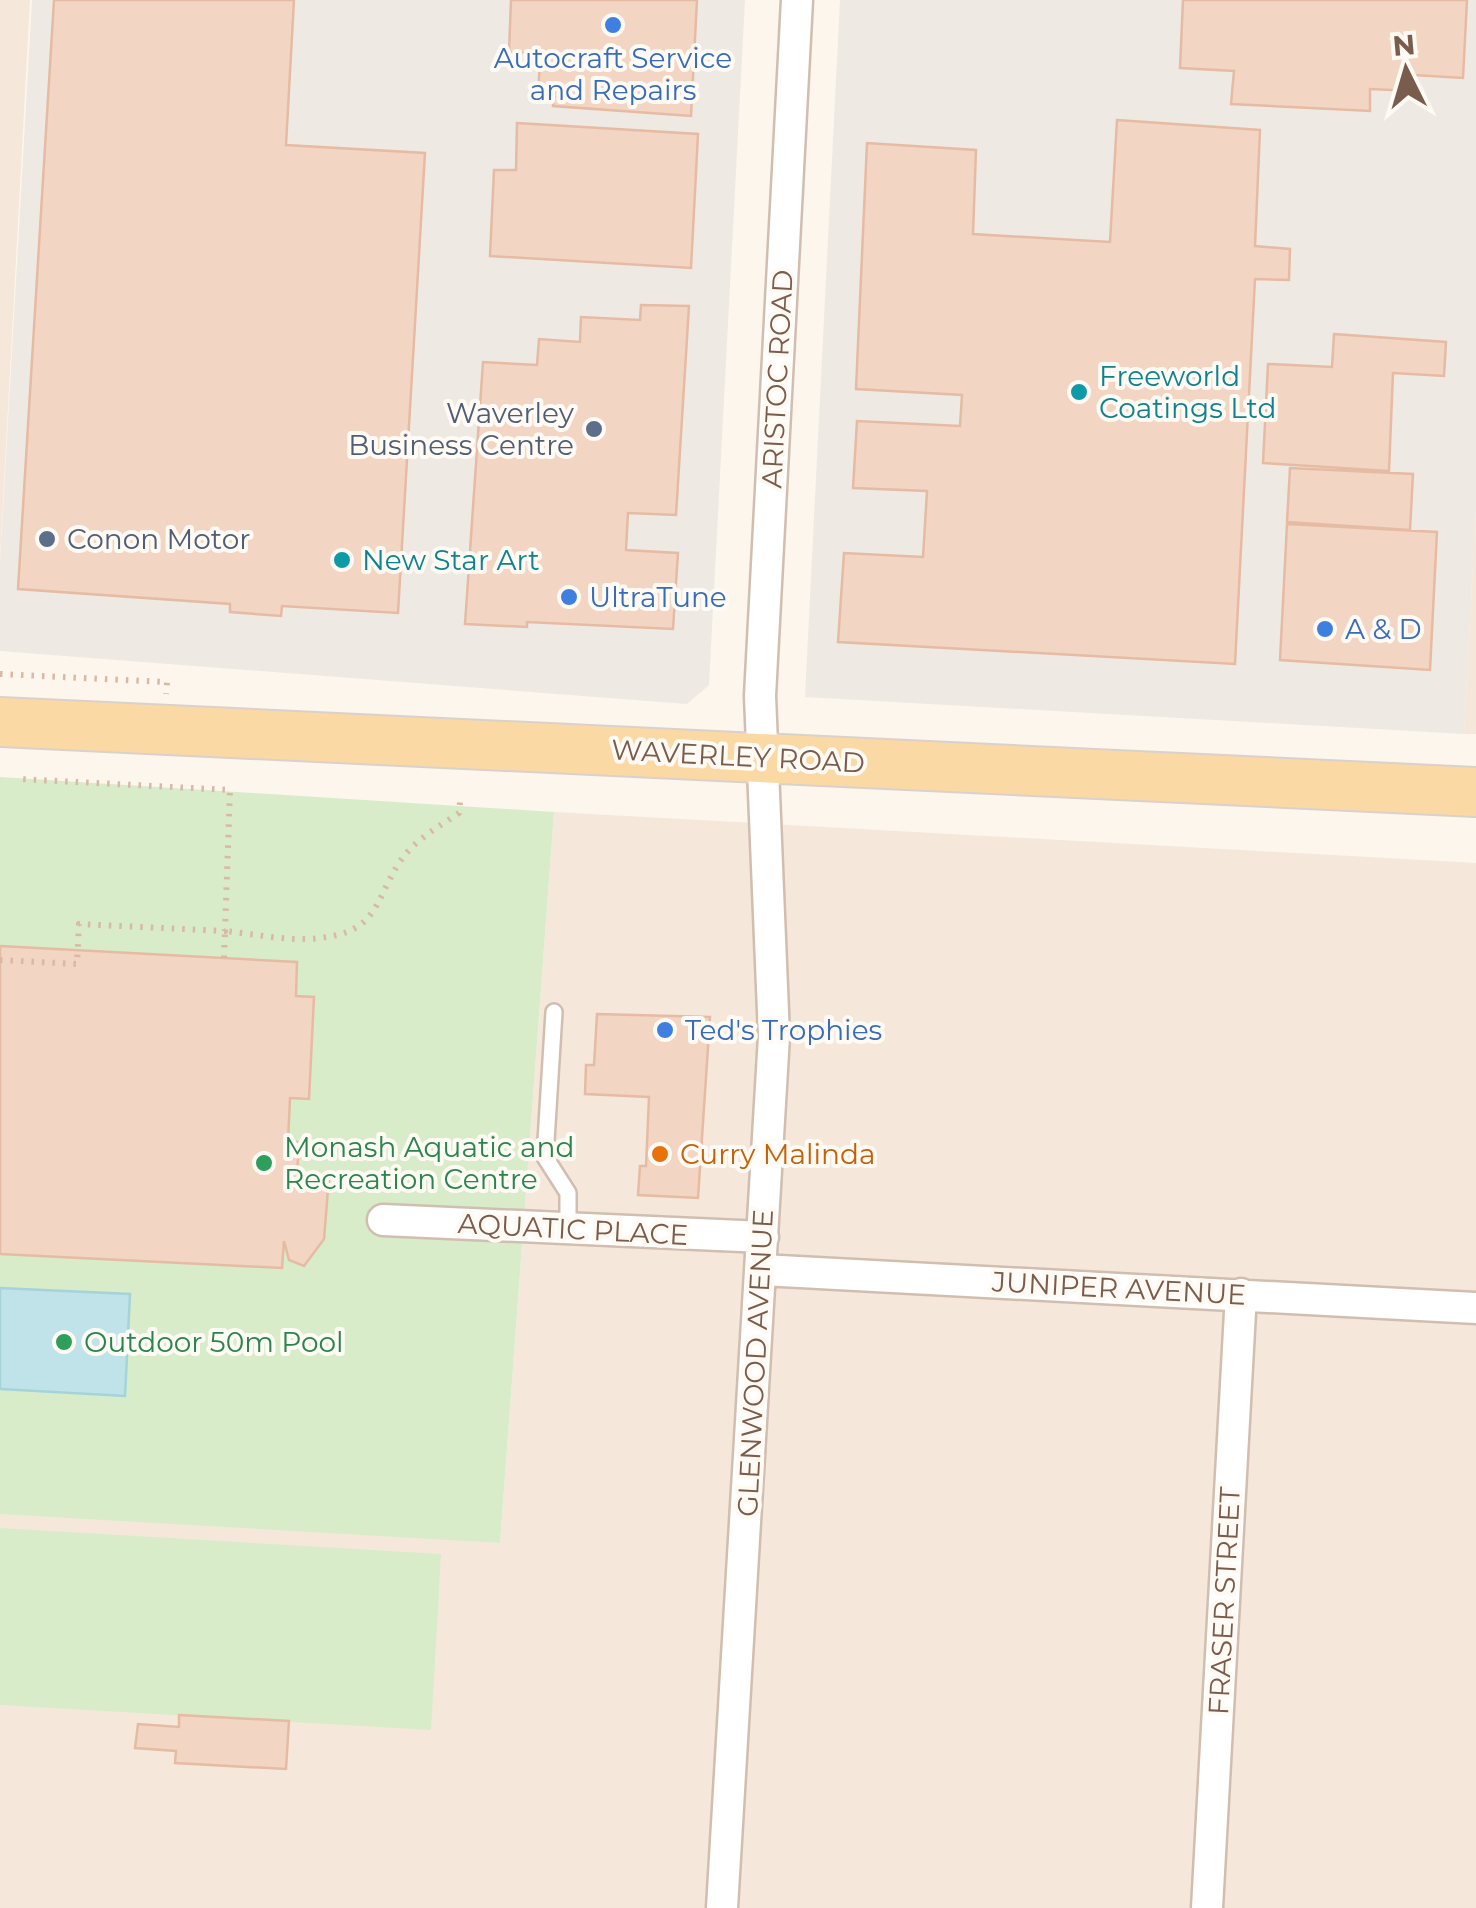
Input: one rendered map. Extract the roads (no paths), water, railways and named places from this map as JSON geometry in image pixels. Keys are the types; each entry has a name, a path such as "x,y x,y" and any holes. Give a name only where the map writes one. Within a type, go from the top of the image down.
{"main road":[{"name":"WAVERLEY ROAD","path":"0,722 1476,792"}],"street":[{"name":"ARISTOC ROAD","path":"760,757 797,0"},
{"name":"GLENWOOD AVENUE","path":"722,1908 774,1036 760,757"},
{"name":"AQUATIC PLACE","path":"382,1220 763,1237"},
{"name":"JUNIPER AVENUE","path":"761,1270 1476,1308"},
{"name":"FRASER STREET","path":"1207,1908 1241,1294"}],"lane":[{"path":"554,1012 545,1157 568,1193 568,1229"}],"water":[{"name":"Outdoor 50m Pool","path":"0,1288 130,1294 125,1396 0,1389"}],"place":[{"name":"Autocraft Service and Repairs","path":"613,25"},
{"name":"Freeworld Coatings Ltd","path":"1079,392"},
{"name":"Waverley Business Centre","path":"594,429"},
{"name":"Conon Motor","path":"47,539"},
{"name":"New Star Art","path":"342,560"},
{"name":"UltraTune","path":"569,597"},
{"name":"A & D","path":"1325,629"},
{"name":"Ted's Trophies","path":"665,1030"},
{"name":"Curry Malinda","path":"660,1154"},
{"name":"Monash Aquatic and Recreation Centre","path":"264,1163"},
{"name":"Outdoor 50m Pool","path":"64,1342"}]}
